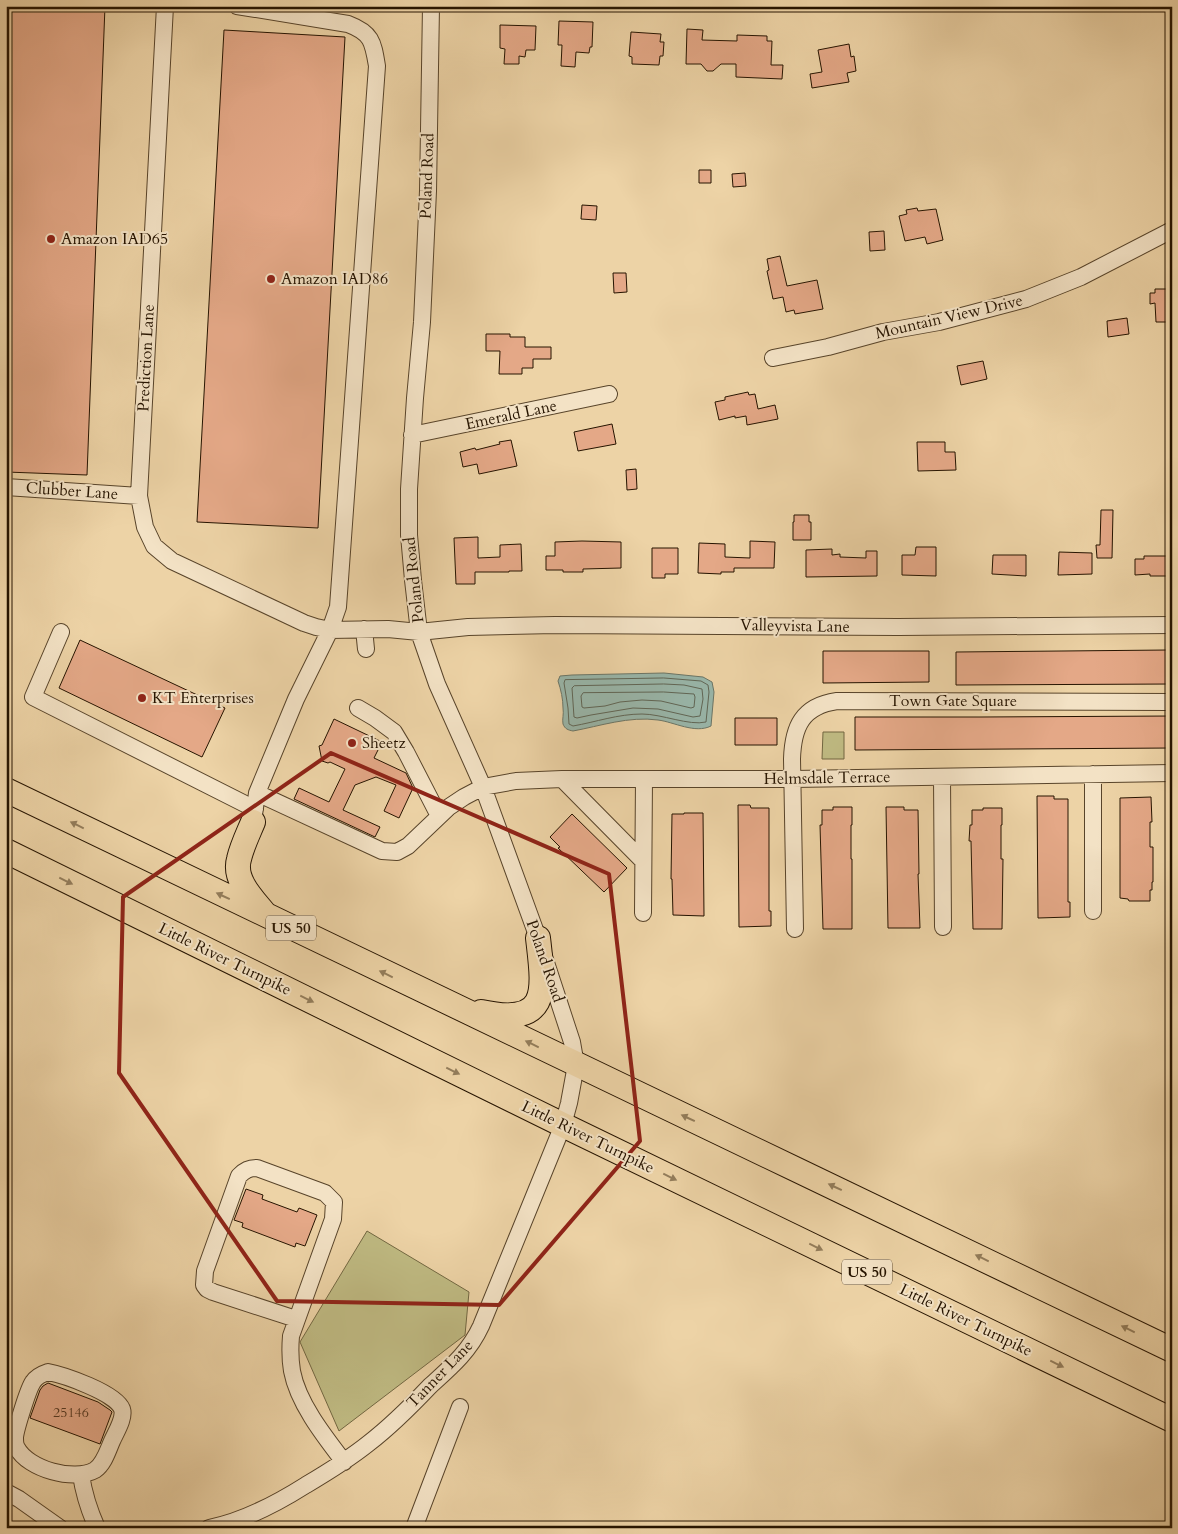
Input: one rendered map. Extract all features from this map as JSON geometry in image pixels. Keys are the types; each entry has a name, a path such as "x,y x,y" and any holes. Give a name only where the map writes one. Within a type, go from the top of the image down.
{"highway":[{"name":"US 50","path":"6,790 1172,1350"},
{"path":"255,808 238,860 238,872 246,891 266,916"},
{"name":"Little River Turnpike","path":"6,851 563,1125 1172,1420"},
{"path":"434,997 498,1015 517,1015 532,1008 540,995 541,988 542,975 538,938"}],"street":[{"name":"Prediction Lane","path":"165,6 139,496 145,527 154,546 172,561 298,620 330,630 364,629"},
{"path":"237,6 348,24 360,29 369,37 374,49 377,66 338,607 330,630 296,699 255,808"},
{"name":"Poland Road","path":"431,6 428,191 422,322 409,489 409,535 419,632 437,684 484,787 538,938 572,1042 576,1065 571,1096 563,1125"},
{"name":"Mountain View Drive","path":"774,358 884,332 939,322 1026,299 1080,276 1172,230"},
{"name":"Emerald Lane","path":"412,436 609,394"},
{"name":"Clubber Lane","path":"6,487 139,496"},
{"name":"Valleyvista Lane","path":"364,629 419,632 468,626 555,625 898,627 1172,625"},
{"path":"364,629 366,648"},
{"name":"Helmsdale Terrace","path":"61,632 32,697 255,808 382,851 397,852 408,846 449,807 464,797 484,787 516,781 1172,773"},
{"name":"Town Gate Square","path":"795,929 792,748 800,721 807,714 826,702 1172,702"},
{"path":"358,708 394,732 440,816"},
{"path":"1093,774 1093,911"},
{"path":"942,777 943,927"},
{"path":"643,913 644,778"},
{"path":"562,779 643,861"},
{"name":"Tanner Lane","path":"209,1528 249,1516 272,1505 344,1462 408,1408 461,1357 474,1341 563,1125"},
{"path":"296,1319 213,1292 207,1289 204,1284 205,1271 239,1176 250,1168 257,1168 325,1193 334,1202 333,1218 291,1336 290,1354 292,1372 303,1401 323,1435 344,1462"},
{"path":"48,1372 74,1380 110,1396 122,1409 122,1416 102,1463 96,1469 81,1475 64,1474 40,1467 24,1456 16,1446 15,1436 32,1383 42,1374 48,1372"},
{"path":"414,1528 460,1407"},
{"path":"81,1475 85,1499 90,1514 98,1528"},
{"path":"6,1492 60,1528"}],"highlighted area":[{"path":"331,753 609,874 640,1141 499,1305 277,1301 119,1073 123,897"}],"shaded area":[{"path":"823,732 844,732 844,759 822,759"},
{"path":"367,1231 469,1292 465,1335 339,1431 300,1342"}],"water":[{"path":"664,673 703,677 712,682 714,692 711,726 698,729 658,720 636,719 573,731 564,726 562,698 558,681 560,676"}],"building":[{"name":"Amazon IAD65","path":"6,6 105,6 87,475 6,472"},
{"path":"559,21 593,22 592,47 590,47 589,53 576,52 575,67 561,66 562,45 558,45"},
{"path":"500,25 536,26 535,50 526,50 525,57 519,56 519,64 504,64 505,49 500,48"},
{"path":"687,29 703,30 702,40 737,41 737,35 767,36 767,41 772,41 771,65 783,65 782,79 736,77 736,64 721,64 713,71 707,71 701,64 686,64"},
{"name":"Amazon IAD86","path":"224,30 345,37 318,528 197,522"},
{"path":"631,32 661,34 660,42 664,42 663,56 660,56 659,65 632,64 632,57 629,56"},
{"path":"849,44 851,57 854,56 856,71 847,73 849,82 812,88 810,74 822,72 818,50"},
{"path":"699,170 711,170 711,183 699,183"},
{"path":"745,173 746,186 733,187 732,174"},
{"path":"582,205 597,206 596,220 581,219"},
{"path":"917,208 918,211 936,209 943,240 927,244 925,237 905,241 899,216 907,214 906,210"},
{"path":"884,231 885,250 870,251 869,232"},
{"path":"780,256 787,286 817,280 823,309 795,314 794,310 786,312 783,297 773,299 767,271 769,270 767,259"},
{"path":"613,273 626,273 627,292 614,293"},
{"path":"1155,289 1168,289 1168,292 1172,292 1172,322 1156,322 1155,303 1150,304 1150,293 1155,293"},
{"path":"1127,318 1129,334 1108,337 1107,321"},
{"path":"486,334 510,334 510,337 525,337 525,347 551,347 551,359 533,359 533,368 522,368 522,374 499,374 500,351 486,351"},
{"path":"983,361 987,379 961,385 957,366"},
{"path":"748,392 749,395 755,394 758,409 775,405 778,419 747,425 746,416 735,418 735,416 719,420 715,402 725,400 725,397"},
{"path":"612,424 616,444 578,451 574,432"},
{"path":"511,440 517,466 479,474 477,464 463,467 460,452 475,448 476,450"},
{"path":"917,442 945,442 945,452 955,452 956,470 918,471"},
{"path":"636,469 637,489 627,490 626,470"},
{"path":"1101,510 1113,510 1112,558 1097,558 1096,545 1100,545"},
{"path":"794,515 809,515 811,540 793,540"},
{"path":"478,537 478,558 500,557 500,545 521,544 522,571 475,572 475,584 456,584 454,538"},
{"path":"750,541 775,542 774,568 734,568 734,572 721,572 721,574 698,573 699,543 725,544 725,557 750,558"},
{"path":"555,542 621,542 621,568 583,569 583,572 546,570 546,556 555,556"},
{"path":"916,547 936,547 936,576 902,575 902,555 915,555"},
{"path":"652,548 678,548 678,574 665,574 665,578 652,578"},
{"path":"832,549 832,555 840,554 840,557 866,558 866,551 877,551 877,576 806,577 806,550"},
{"path":"1059,552 1092,553 1092,574 1058,575"},
{"path":"993,555 1026,555 1026,576 992,574"},
{"path":"1144,556 1172,556 1172,576 1135,575 1135,559 1144,559"},
{"name":"KT Enterprises","path":"80,640 225,708 202,757 59,688"},
{"path":"1168,650 1168,653 1172,653 1172,684 956,685 956,652"},
{"path":"823,651 929,651 929,682 823,683"},
{"path":"1172,716 1172,748 855,750 855,717"},
{"path":"735,718 777,718 777,745 735,745"},
{"name":"Sheetz","path":"334,719 382,742 374,758 406,773 413,788 399,818 384,811 396,785 376,777 355,785 343,810 380,827 375,837 294,799 299,788 329,802 345,769 330,762 322,761 319,746 322,745"},
{"path":"1037,796 1054,796 1054,799 1068,799 1068,902 1070,902 1070,917 1038,918"},
{"path":"1151,797 1150,847 1153,847 1153,882 1152,890 1150,890 1150,901 1129,901 1128,899 1120,898 1120,798"},
{"path":"738,805 750,805 751,808 769,808 769,911 771,911 771,926 739,927"},
{"path":"833,807 852,807 852,929 823,929 820,825 822,825 822,810 833,810"},
{"path":"886,807 904,807 904,810 918,810 920,928 888,928"},
{"path":"983,808 1002,808 1002,929 973,929 970,825 972,825 972,810 983,810"},
{"path":"703,813 704,916 673,915 671,879 672,814"},
{"path":"572,814 627,868 604,892 558,848 560,847 550,837"},
{"path":"246,1189 263,1195 262,1199 297,1212 299,1208 317,1215 305,1246 296,1243 295,1247 242,1227 243,1223 234,1220"},
{"path":"48,1383 98,1402 112,1412 100,1444 30,1418 40,1390"}],"place":[{"name":"Amazon IAD65","path":"51,239"},
{"name":"Amazon IAD86","path":"271,279"},
{"name":"KT Enterprises","path":"142,698"},
{"name":"Sheetz","path":"352,743"}]}
